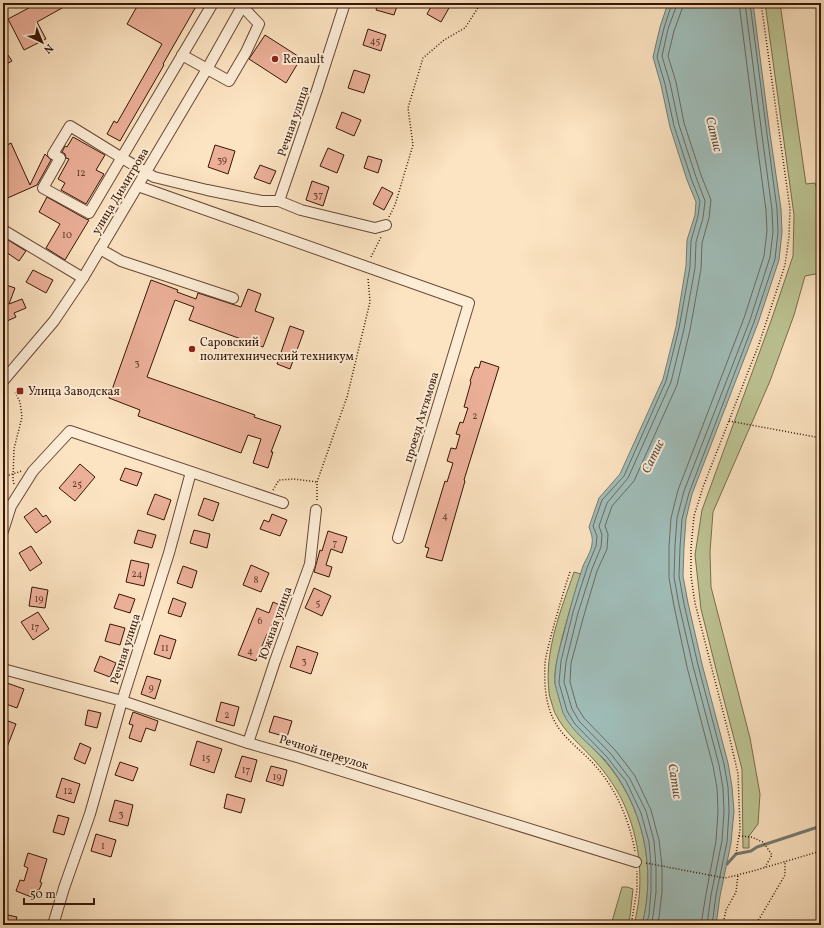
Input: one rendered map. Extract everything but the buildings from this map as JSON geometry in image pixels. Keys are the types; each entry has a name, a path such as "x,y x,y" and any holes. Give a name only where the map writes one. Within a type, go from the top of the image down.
{"street":[{"path":"212,3 182,55 122,157 89,213 43,188 60,158 53,154 70,126 122,157 146,172 154,176 207,190 262,201 279,201 301,210 368,227 374,228 386,225"},
{"name":"Речная улица","path":"279,201 318,90 345,3"},
{"path":"182,55 229,81 246,52 259,24 243,5"},
{"name":"улица Димитрова","path":"3,381 54,321 83,278 207,69 243,5"},
{"path":"138,186 367,267"},
{"path":"3,230 83,278"},
{"path":"100,249 121,261 233,298"},
{"name":"проезд Ахтямова","path":"367,267 469,303 398,538"},
{"path":"3,531 11,506 33,471 70,431 283,503"},
{"name":"Речная улица","path":"53,925 64,888 90,814 122,701 169,552 191,472"},
{"name":"Южная улица","path":"248,743 310,564 316,510"},
{"name":"Речной переулок","path":"3,669 122,701 248,743 642,863"}],"path":[{"path":"316,510 317,482 347,397 370,302 367,267 395,205 413,145 408,108 423,58 444,40 465,28 481,3"},
{"path":"736,854 740,829 738,774 730,735 695,603 691,576 691,548 694,516 703,487 759,344 785,265 789,237 790,209 761,3"},
{"path":"15,392 20,402 22,417 14,450 13,480 17,497"},
{"path":"730,421 821,438"},
{"path":"268,498 279,480 294,479 317,482"},
{"path":"570,572 561,599 545,661 545,678 549,706 555,722 563,733 603,775 621,804 633,844 642,863 631,925"},
{"path":"739,836 751,837 763,842 772,855 764,868"},
{"path":"642,863 726,878 821,851"},
{"path":"755,925 785,875 785,861"},
{"path":"723,925 726,910 736,892 738,875"}],"green space":[{"path":"765,3 780,3 806,184 815,183 821,202 821,273 805,276 794,315 770,381 713,512 710,552 711,587 750,738 760,794 758,824 749,836 749,848 743,848 742,769 701,609 695,555 702,510 793,256 794,215"},
{"path":"574,572 581,574 562,638 556,666 555,683 566,717 571,725 604,760 617,777 628,796 637,817 647,859 648,881 642,925 634,925 638,908 640,868 635,838 626,809 620,796 606,774 569,734 560,722 549,695 548,677 551,646 559,616"},
{"path":"622,887 633,889 630,917 627,925 611,925"}],"water":[{"name":"Сатис","path":"668,3 753,3 781,209 782,232 779,260 758,323 692,494 686,519 683,576 702,664 728,763 734,811 731,843 720,896 716,925 642,925 648,882 647,860 637,817 629,797 618,778 605,760 571,726 567,720 563,713 555,684 557,660 577,583 583,566 590,553 592,537 589,527 599,498 620,474 663,379 676,327 686,266 687,240 695,215 696,202 687,180 670,127 653,57 660,27"}],"waterway":[{"path":"727,864 736,854 751,851 757,847 821,826"}],"place":[{"name":"Renault","path":"275,59"},
{"name":"Саровский политехнический техникум","path":"192,349"},
{"name":"Улица Заводская","path":"20,391"}]}
